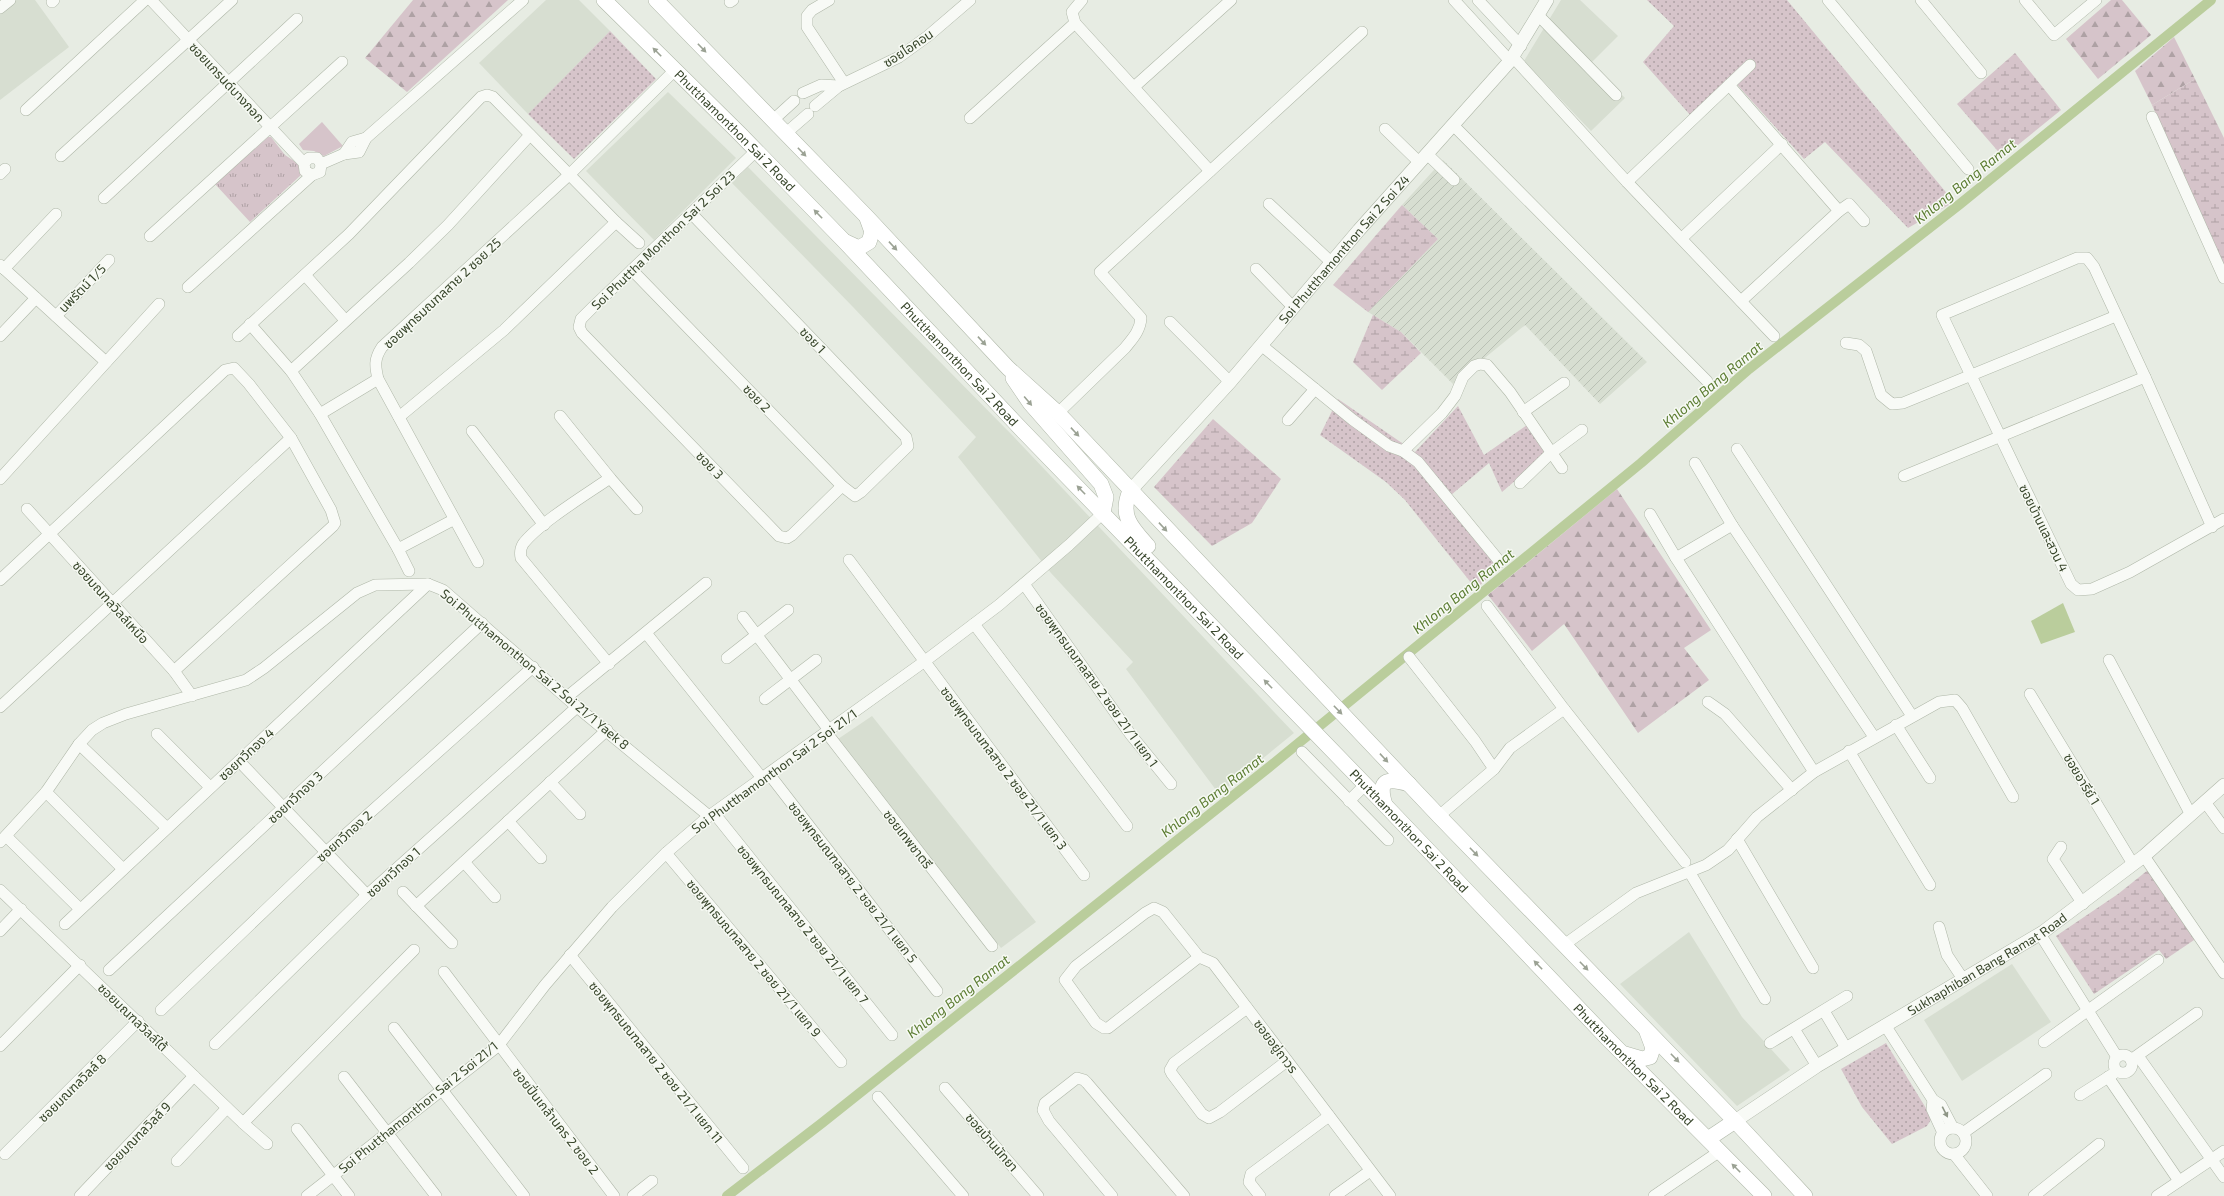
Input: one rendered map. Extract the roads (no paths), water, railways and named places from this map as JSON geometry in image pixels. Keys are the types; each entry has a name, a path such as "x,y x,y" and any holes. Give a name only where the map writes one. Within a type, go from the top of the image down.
{"main road":[{"name":"Phutthamonthon Sai 2 Road","path":"604,0 845,242 1103,513 1623,1053 1764,1196"},
{"path":"656,0 867,217 1008,368 1058,413 1357,730 1735,1121 1804,1196"},
{"path":"845,242 859,248 869,242 872,232 867,217"},
{"path":"1008,368 1019,390 1030,404 1101,484 1106,498 1103,513"},
{"path":"1130,491 1125,508 1127,519 1137,534 1208,612 1216,630"},
{"path":"1385,805 1381,790 1382,785 1387,781 1393,780 1409,784"},
{"path":"1623,1053 1642,1059 1650,1057 1653,1048 1646,1029"},
{"path":"1708,1139 1735,1121"}],"street":[{"path":"0,8 10,0"},
{"path":"26,110 145,0"},
{"name":"ซอยแกรนด์บางกอก","path":"151,0 304,163 305,171 312,175"},
{"path":"61,156 232,0"},
{"path":"322,164 344,154 352,142 366,138 523,0"},
{"path":"829,0 812,10 807,16 807,27 842,85"},
{"name":"ซอยไอคอน","path":"785,134 842,85 899,56 928,36 970,0"},
{"path":"1082,0 1072,12 1075,23 1210,171"},
{"path":"1134,87 1231,0"},
{"path":"1454,0 1512,59 1774,336"},
{"path":"1478,0 1521,46"},
{"name":"Soi Phutthamonthon Sai 2 Soi 24","path":"1130,491 1230,382 1331,262 1512,59 1548,0"},
{"path":"1828,0 1968,169"},
{"path":"1921,0 1981,73"},
{"path":"2025,0 2054,35 2096,0"},
{"path":"1539,16 1616,95"},
{"path":"104,198 297,19"},
{"path":"970,118 1075,23"},
{"path":"1058,413 1124,348 1135,336 1140,324 1141,318 1100,272 1362,32"},
{"path":"150,236 342,62"},
{"path":"1627,182 1750,65"},
{"name":"ซอยพุทธมณฑลสาย 2 ซอย 25","path":"478,562 453,520 378,379 374,364 376,356 382,347 570,174 675,70"},
{"name":"ซอยไอคอน","path":"803,93 821,85 842,85"},
{"path":"1729,85 1839,211"},
{"path":"238,336 349,234 481,97 488,94 493,97 616,222 639,243"},
{"path":"772,121 794,101"},
{"path":"2152,117 2224,278"},
{"path":"1453,125 1707,381"},
{"path":"1385,130 1454,180"},
{"path":"290,371 409,263 448,225 530,135"},
{"path":"1682,238 1782,144"},
{"name":"Soi Phuttha Monthon Sai 2 Soi 23","path":"582,332 579,327 581,319 756,151"},
{"path":"304,163 312,157 316,158 322,164"},
{"path":"188,287 312,175 320,172 322,164"},
{"path":"1269,204 1331,262"},
{"path":"1741,301 1839,211 1849,204 1864,221"},
{"path":"56,214 2,267 106,362"},
{"name":"ซอย 1","path":"691,214 906,437 908,446 884,469"},
{"path":"399,417 515,320 616,222"},
{"name":"ซอยบ้านและสวน 4","path":"2116,316 2094,267 2087,258 2077,258 1942,315 2002,437 2071,584 2078,590 2092,589 2130,572 2224,519"},
{"name":"นพรัตน์ 1/5","path":"56,316 109,260"},
{"path":"1256,269 1293,307"},
{"name":"ซอย 2","path":"632,270 852,495 858,495 884,469"},
{"path":"305,275 345,320"},
{"path":"0,336 36,298"},
{"path":"0,479 159,304"},
{"path":"1846,343 1859,345 1866,351 1881,395 1892,404 1903,403 2116,316 2212,527"},
{"path":"1170,322 1230,382"},
{"path":"250,324 290,371 320,414 398,549 409,571"},
{"name":"ซอย 3","path":"582,332 779,536 787,538 792,535 842,486"},
{"path":"1262,345 1315,389 1389,446 1403,451 1418,462 1500,562"},
{"path":"1403,451 1442,413 1455,396 1463,377 1474,366 1480,364 1487,365 1510,392 1562,468"},
{"path":"0,580 230,368 238,371 291,438 335,519 333,526 174,671"},
{"path":"1904,476 2145,377"},
{"path":"320,414 378,379"},
{"path":"1523,412 1564,383"},
{"path":"1288,420 1315,389"},
{"path":"560,416 637,509"},
{"path":"1520,484 1551,453 1582,430"},
{"path":"472,431 544,525"},
{"path":"0,707 291,438"},
{"path":"1737,449 1912,716"},
{"path":"1695,463 1732,525 1874,738"},
{"path":"609,664 521,558 520,550 523,544 544,525 610,478"},
{"name":"ซอยมณฑลวิลล์เหนือ","path":"27,509 174,671 192,696"},
{"name":"Soi Phutthamonthon Sai 2 Soi 21/1","path":"307,1196 498,1046 570,955 630,888 666,853 711,814 766,776 974,624 1024,584 1103,513"},
{"path":"1650,514 1676,558 1814,772"},
{"path":"398,549 453,520"},
{"path":"1676,558 1732,525"},
{"name":"ซอยพุทธมณฑลสาย 2 ซอย 21/1 แยก 3","path":"849,560 1084,875"},
{"path":"567,697 706,583"},
{"name":"Soi Phutthamonthon Sai 2 Soi 21/1 Yaek 8","path":"3,839 46,792 79,744 92,730 102,723 246,680 255,675 367,587 375,585 428,584 443,590 577,706 711,814"},
{"name":"ซอยทวีทอง 4","path":"65,924 428,584"},
{"name":"ซอยพุทธมณฑลสาย 2 ซอย 21/1 แยก 1","path":"1024,584 1127,730 1171,784"},
{"path":"1487,606 1564,708 1686,862"},
{"path":"727,658 788,610"},
{"name":"ซอยเทพชาตรี","path":"743,617 827,731 992,946"},
{"name":"ซอยทวีทอง 3","path":"109,970 482,623"},
{"path":"974,624 1127,826"},
{"name":"ซอยพุทธมณฑลสาย 2 ซอย 21/1 แยก 5","path":"646,633 766,776 937,991"},
{"path":"1410,657 1475,741 1494,769"},
{"path":"766,700 816,660"},
{"path":"2109,660 2191,815"},
{"name":"ซอยทวีทอง 2","path":"161,1010 326,852 533,668"},
{"name":"ซอยอารีย์ 1","path":"2030,694 2133,864"},
{"path":"1564,945 1636,893 1706,866 1728,850 1757,817 1814,772 1912,716 1940,702 1955,700 1962,708 2013,797"},
{"path":"1708,702 1725,714 1792,790"},
{"name":"ซอยทวีทอง 1","path":"215,1044 367,895 577,706"},
{"path":"1439,816 1494,769 1510,748 1564,708"},
{"path":"1896,725 1930,778"},
{"path":"416,906 607,730"},
{"path":"157,734 210,787"},
{"path":"79,744 167,828"},
{"path":"1302,752 1388,840"},
{"path":"1849,752 1930,885"},
{"path":"239,761 367,895"},
{"path":"550,782 580,814"},
{"path":"1349,801 1365,785"},
{"name":"Sukhaphiban Bang Ramat Road","path":"1735,1121 1846,1048 2040,934 2083,904 2144,856 2224,785"},
{"path":"46,792 124,869"},
{"path":"2205,802 2224,828"},
{"name":"ซอยพุทธมณฑลสาย 2 ซอย 21/1 แยก 7","path":"711,814 892,1035"},
{"path":"508,821 541,858"},
{"path":"3,839 80,909"},
{"path":"1737,839 1813,968"},
{"path":"2061,846 2053,859 2083,904"},
{"name":"ซอยพุทธมณฑลสาย 2 ซอย 21/1 แยก 9","path":"666,853 841,1062"},
{"path":"2144,856 2224,973"},
{"path":"464,862 495,897"},
{"path":"1690,873 1765,999"},
{"name":"ซอยมณฑลวิลล์ใต้","path":"0,890 80,965 243,1124 267,1144"},
{"path":"403,892 452,943"},
{"name":"ซอยอยู่ถาวร","path":"1199,957 1108,1028 1104,1028 1096,1022 1067,985 1066,976 1076,966 1154,908 1163,912 1199,957 1213,963 1390,1196"},
{"path":"0,931 21,909"},
{"path":"1939,927 1947,955 1963,979"},
{"path":"2040,934 2117,1057"},
{"path":"243,1124 414,950"},
{"name":"ซอยพุทธมณฑลสาย 2 ซอย 21/1 แยก 11","path":"570,955 743,1168"},
{"path":"2044,1042 2158,960"},
{"path":"0,1046 80,965"},
{"name":"ซอยปิ่นเกล้านคร 2 ซอย 2","path":"444,972 498,1046 614,1196"},
{"path":"1770,1043 1847,996"},
{"path":"1247,1008 1174,1063 1170,1070 1176,1080 1202,1114 1209,1118 1213,1117 1287,1061"},
{"path":"1824,1011 1846,1048"},
{"path":"2080,1095 2113,1074 2128,1071 2134,1058 2197,1013"},
{"name":"ซอยมณฑลวิลล์ 8","path":"5,1154 138,1021"},
{"path":"1885,1025 1933,1100 1941,1105 1953,1131 1965,1146 1962,1150 1954,1154 1947,1153 1941,1148 1940,1140 1953,1131 2046,1074"},
{"path":"394,1028 524,1196"},
{"path":"1794,1029 1817,1066"},
{"path":"2179,1182 2113,1074 2114,1063 2117,1057 2124,1055 2134,1058 2224,1177"},
{"name":"ซอยมณฑลวิลล์ 9","path":"80,1196 194,1076"},
{"path":"344,1077 436,1196"},
{"path":"1112,1196 1049,1121 1043,1110 1046,1103 1077,1078 1084,1080 1087,1083 1184,1196"},
{"name":"ซอยบ้านนัทยา","path":"945,1088 1038,1196"},
{"path":"878,1097 963,1196"},
{"path":"177,1161 227,1108"},
{"path":"1260,1196 1249,1182 1251,1174 1329,1116"},
{"path":"297,1129 349,1196"},
{"path":"2034,1196 2099,1144"},
{"path":"1654,1196 1720,1151"},
{"path":"2157,1196 2224,1151"},
{"path":"1954,1154 1987,1196"},
{"path":"1335,1196 1370,1171"},
{"path":"633,1196 652,1181"}],"waterway":[{"name":"Khlong Bang Ramat","path":"727,1196 822,1123 1268,768 1641,463 1749,369 1960,204 2211,0"}]}
